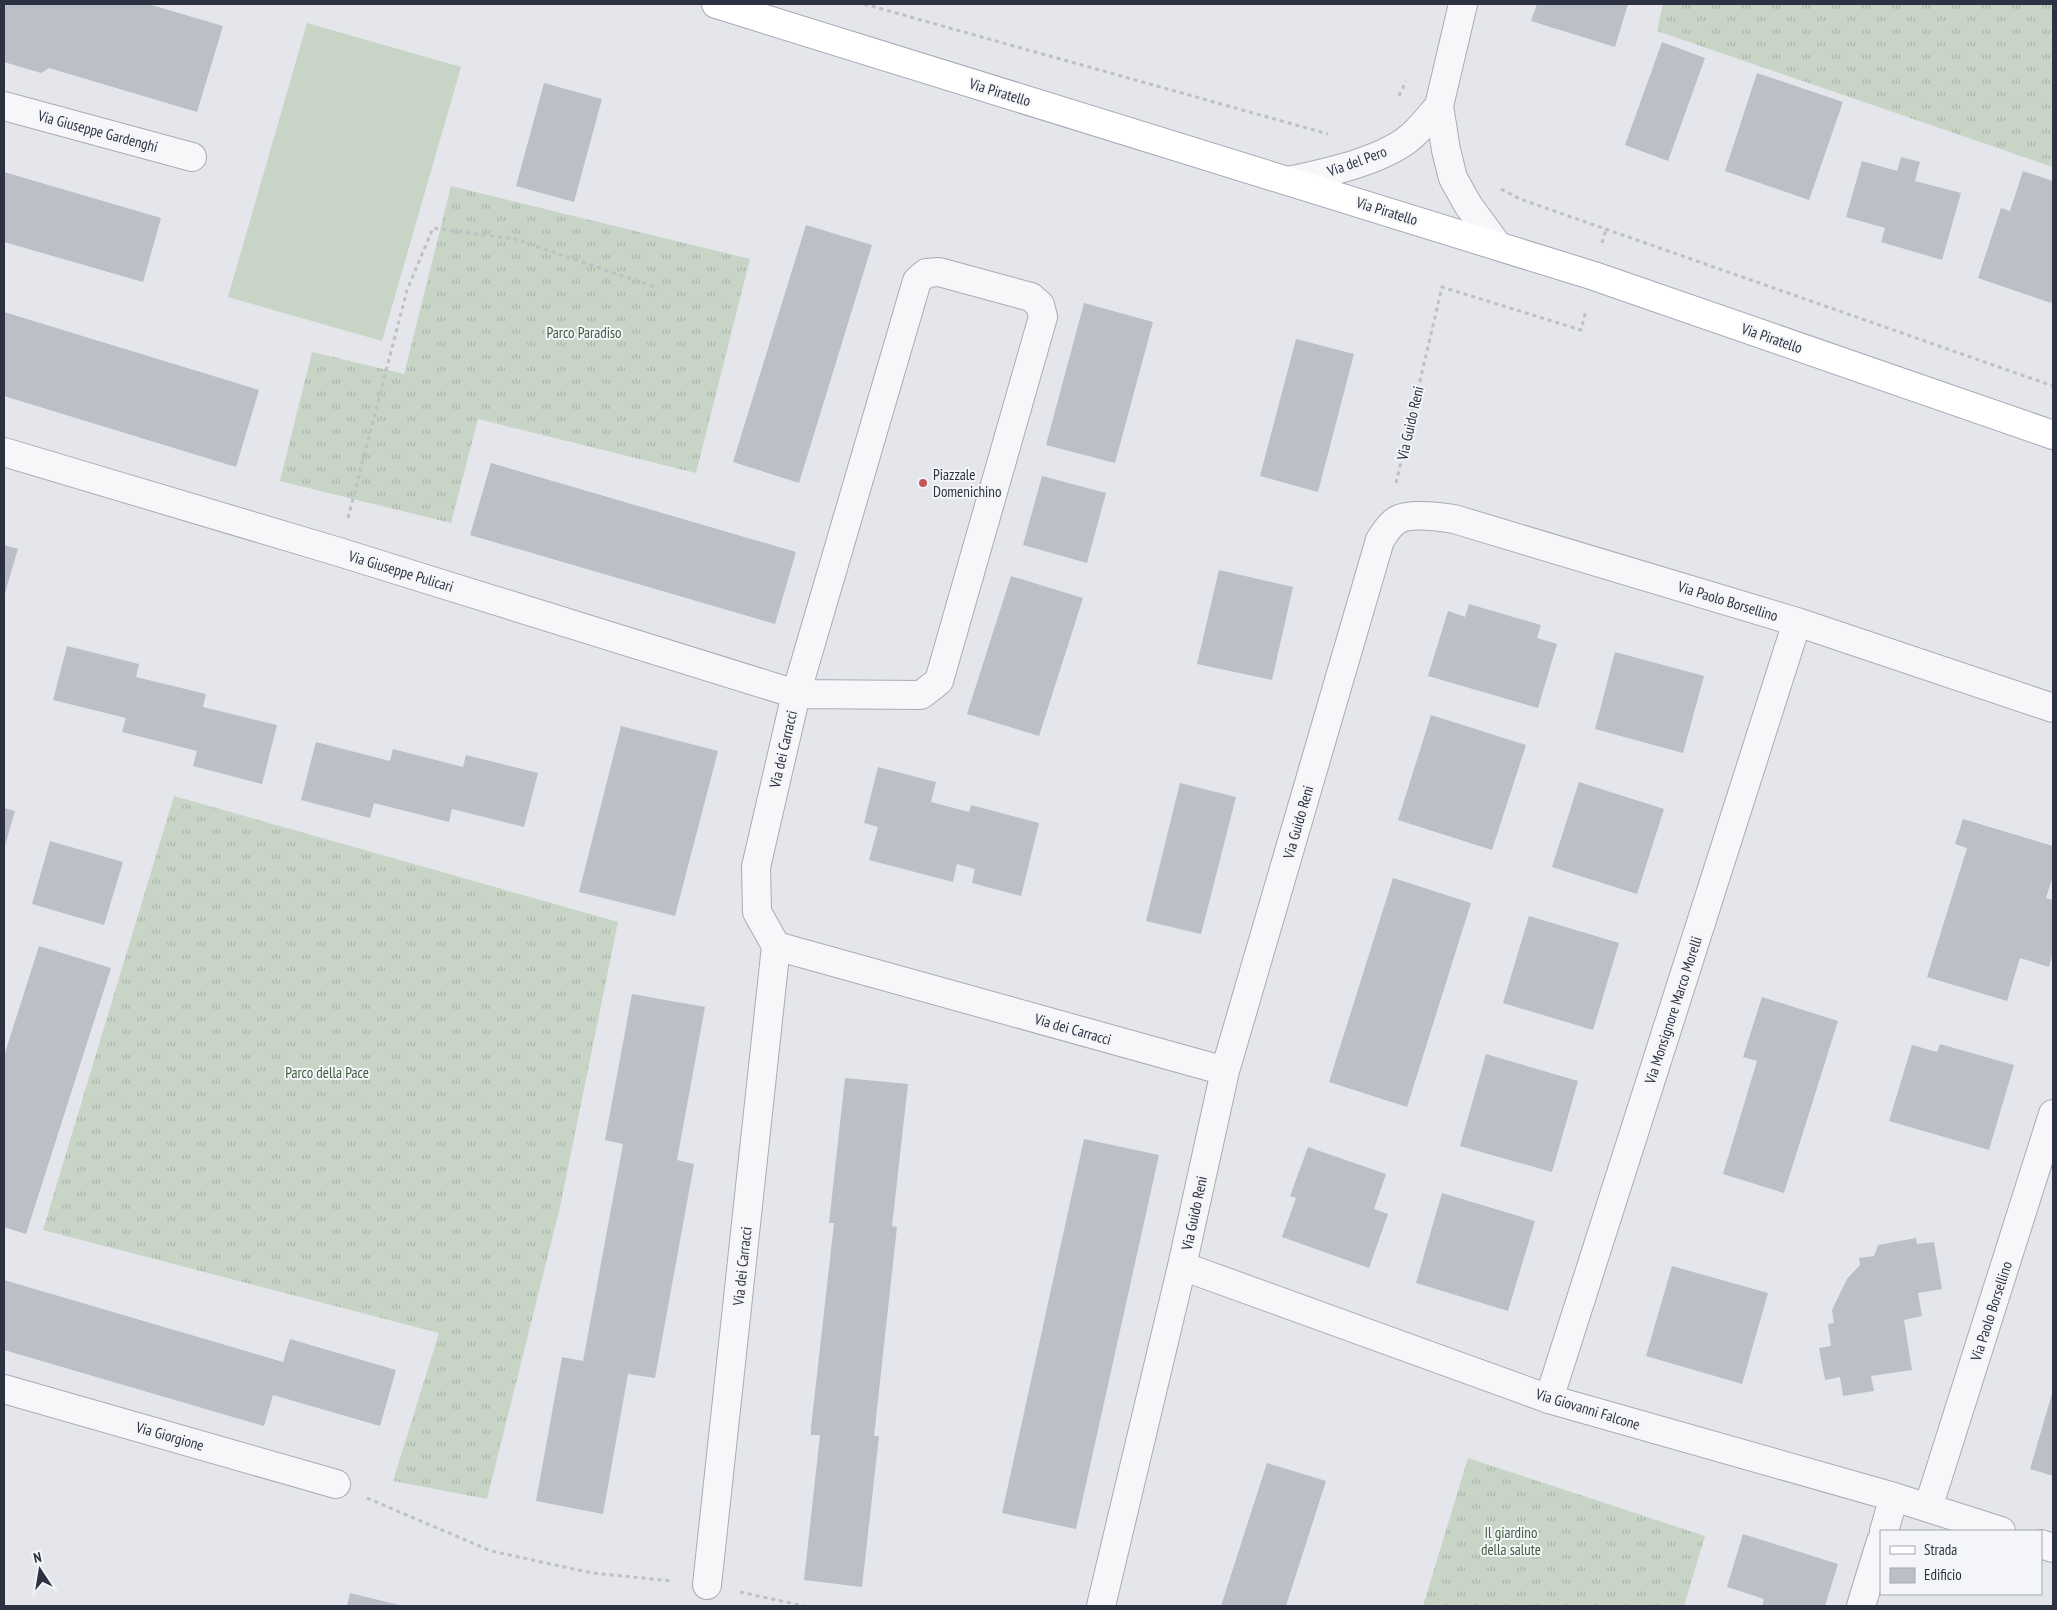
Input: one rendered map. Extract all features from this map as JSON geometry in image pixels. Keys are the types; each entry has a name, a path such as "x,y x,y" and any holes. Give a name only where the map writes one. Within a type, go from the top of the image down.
{"main road":[{"name":"Via Piratello","path":"716,4 1594,276 2053,435"}],"street":[{"name":"Via del Pero","path":"1462,4 1439,106 1446,150 1454,178 1468,205 1498,246"},
{"name":"Via Giuseppe Gardenghi","path":"4,106 192,156"},
{"name":"Via del Pero","path":"1288,181 1324,174 1384,153 1415,134 1439,106"},
{"path":"939,272 1036,300 1043,317 939,681 921,695 796,694 917,281 926,273 939,272"},
{"name":"Via Giuseppe Pulicari","path":"4,452 339,552 796,694"},
{"name":"Via Paolo Borsellino","path":"1399,519 1429,516 1454,519 1797,622 2053,708"},
{"name":"Via Guido Reni","path":"1101,1606 1182,1266 1225,1071 1380,540 1386,530 1399,519"},
{"name":"Via Monsignore Marco Morelli","path":"1549,1399 1797,622"},
{"name":"Via dei Carracci","path":"707,1585 776,946 757,912 756,867 796,694"},
{"name":"Via dei Carracci","path":"776,946 1225,1071"},
{"name":"Via Paolo Borsellino","path":"1928,1508 2053,1114"},
{"name":"Via Giovanni Falcone","path":"1182,1266 1549,1399 1894,1497 1998,1530"},
{"name":"Via Giorgione","path":"4,1389 336,1484"},
{"path":"1884,1530 1894,1497"},
{"path":"1861,1606 1880,1544"}],"path":[{"path":"339,552 407,290 433,228 516,239 658,288"},
{"name":"Via Guido Reni","path":"1399,519 1395,489 1442,287 1581,330 1606,229"},
{"path":"336,1484 491,1551 592,1573 707,1585 804,1606"}],"green space":[{"path":"1663,4 2053,4 2053,167 1657,31"},
{"path":"307,23 461,67 382,341 228,297"},
{"name":"Parco Paradiso","path":"451,186 750,259 696,473 478,419 451,523 280,481 312,352 404,374"},
{"name":"Parco della Pace","path":"174,796 618,922 560,1207 487,1499 393,1481 439,1333 43,1230"},
{"name":"Il giardino della salute","path":"1468,1458 1705,1536 1684,1606 1423,1606"}],"building":[{"path":"4,4 148,4 223,26 197,112 49,68 41,73 4,62"},
{"path":"1537,4 1628,4 1615,47 1531,21"},
{"path":"1662,42 1705,58 1668,161 1625,145"},
{"path":"1757,73 1843,102 1809,200 1725,171"},
{"path":"544,83 602,99 574,202 516,186"},
{"path":"1901,157 1920,162 1915,181 1961,193 1942,260 1881,242 1885,228 1846,217 1862,161 1897,171"},
{"path":"2023,171 2053,181 2053,298 2051,303 1978,278 2001,208 2010,211"},
{"path":"4,172 161,218 143,282 4,242"},
{"path":"806,225 872,245 799,483 733,462"},
{"path":"1084,303 1153,322 1115,463 1046,445"},
{"path":"4,312 259,390 236,467 4,396"},
{"path":"1296,339 1354,354 1318,492 1260,476"},
{"path":"491,463 796,552 775,624 470,535"},
{"path":"1042,476 1106,493 1087,563 1023,545"},
{"path":"4,545 18,549 4,596"},
{"path":"1219,570 1293,587 1272,680 1197,664"},
{"path":"1011,576 1083,598 1039,736 967,714"},
{"path":"1469,604 1541,625 1537,638 1557,644 1538,708 1428,676 1448,611 1465,617"},
{"path":"67,646 139,664 136,677 206,694 203,707 277,725 262,784 193,766 197,751 122,732 126,718 53,700"},
{"path":"1615,652 1704,676 1683,753 1595,729"},
{"path":"1431,715 1526,745 1492,850 1398,820"},
{"path":"621,726 718,751 675,916 579,892"},
{"path":"316,742 390,761 393,749 463,767 466,755 538,773 524,827 452,809 449,822 374,803 370,818 301,800"},
{"path":"878,767 936,782 931,802 969,812 971,805 1039,823 1021,896 972,883 975,869 957,864 953,882 869,860 878,827 864,823"},
{"path":"1579,782 1664,809 1637,894 1552,867"},
{"path":"1180,783 1236,797 1201,934 1146,921"},
{"path":"4,808 15,811 4,849"},
{"path":"1963,819 2053,846 2053,876 2046,898 2053,900 2053,952 2049,967 2020,958 2007,1001 1927,977 1967,848 1955,844"},
{"path":"50,841 123,862 104,925 32,904"},
{"path":"1393,878 1471,903 1407,1107 1329,1082"},
{"path":"1529,916 1619,943 1593,1030 1503,1003"},
{"path":"39,946 111,968 26,1234 4,1227 4,1056"},
{"path":"632,994 705,1007 677,1160 694,1164 655,1378 628,1374 603,1514 536,1501 562,1357 583,1361 623,1144 605,1140"},
{"path":"1762,997 1838,1021 1784,1193 1723,1174 1757,1061 1743,1057"},
{"path":"1940,1044 2014,1065 1989,1150 1889,1121 1912,1045 1937,1052"},
{"path":"1486,1054 1578,1081 1552,1172 1460,1146"},
{"path":"845,1078 908,1084 892,1226 897,1227 874,1436 879,1436 862,1587 804,1580 820,1435 811,1435 811,1428 834,1223 829,1223"},
{"path":"1084,1139 1159,1155 1076,1529 1002,1513"},
{"path":"1308,1147 1386,1174 1374,1209 1388,1214 1369,1268 1282,1237 1296,1198 1290,1196"},
{"path":"1442,1193 1535,1221 1508,1311 1416,1283"},
{"path":"1916,1238 1917,1244 1934,1242 1942,1289 1918,1293 1922,1316 1904,1320 1912,1370 1871,1376 1874,1391 1843,1396 1840,1377 1825,1380 1819,1348 1831,1346 1828,1324 1834,1323 1832,1310 1847,1279 1860,1265 1859,1258 1874,1256 1878,1245"},
{"path":"1672,1266 1768,1293 1742,1384 1646,1356"},
{"path":"4,1280 283,1362 290,1339 396,1370 380,1426 273,1395 264,1426 4,1350"},
{"path":"2053,1390 2053,1476 2030,1469"},
{"path":"1267,1463 1326,1481 1286,1606 1221,1606"},
{"path":"1743,1534 1838,1564 1825,1606 1762,1606 1764,1599 1727,1587"},
{"path":"350,1593 403,1606 347,1606"}],"place":[{"name":"Piazzale Domenichino","path":"923,483"}]}
